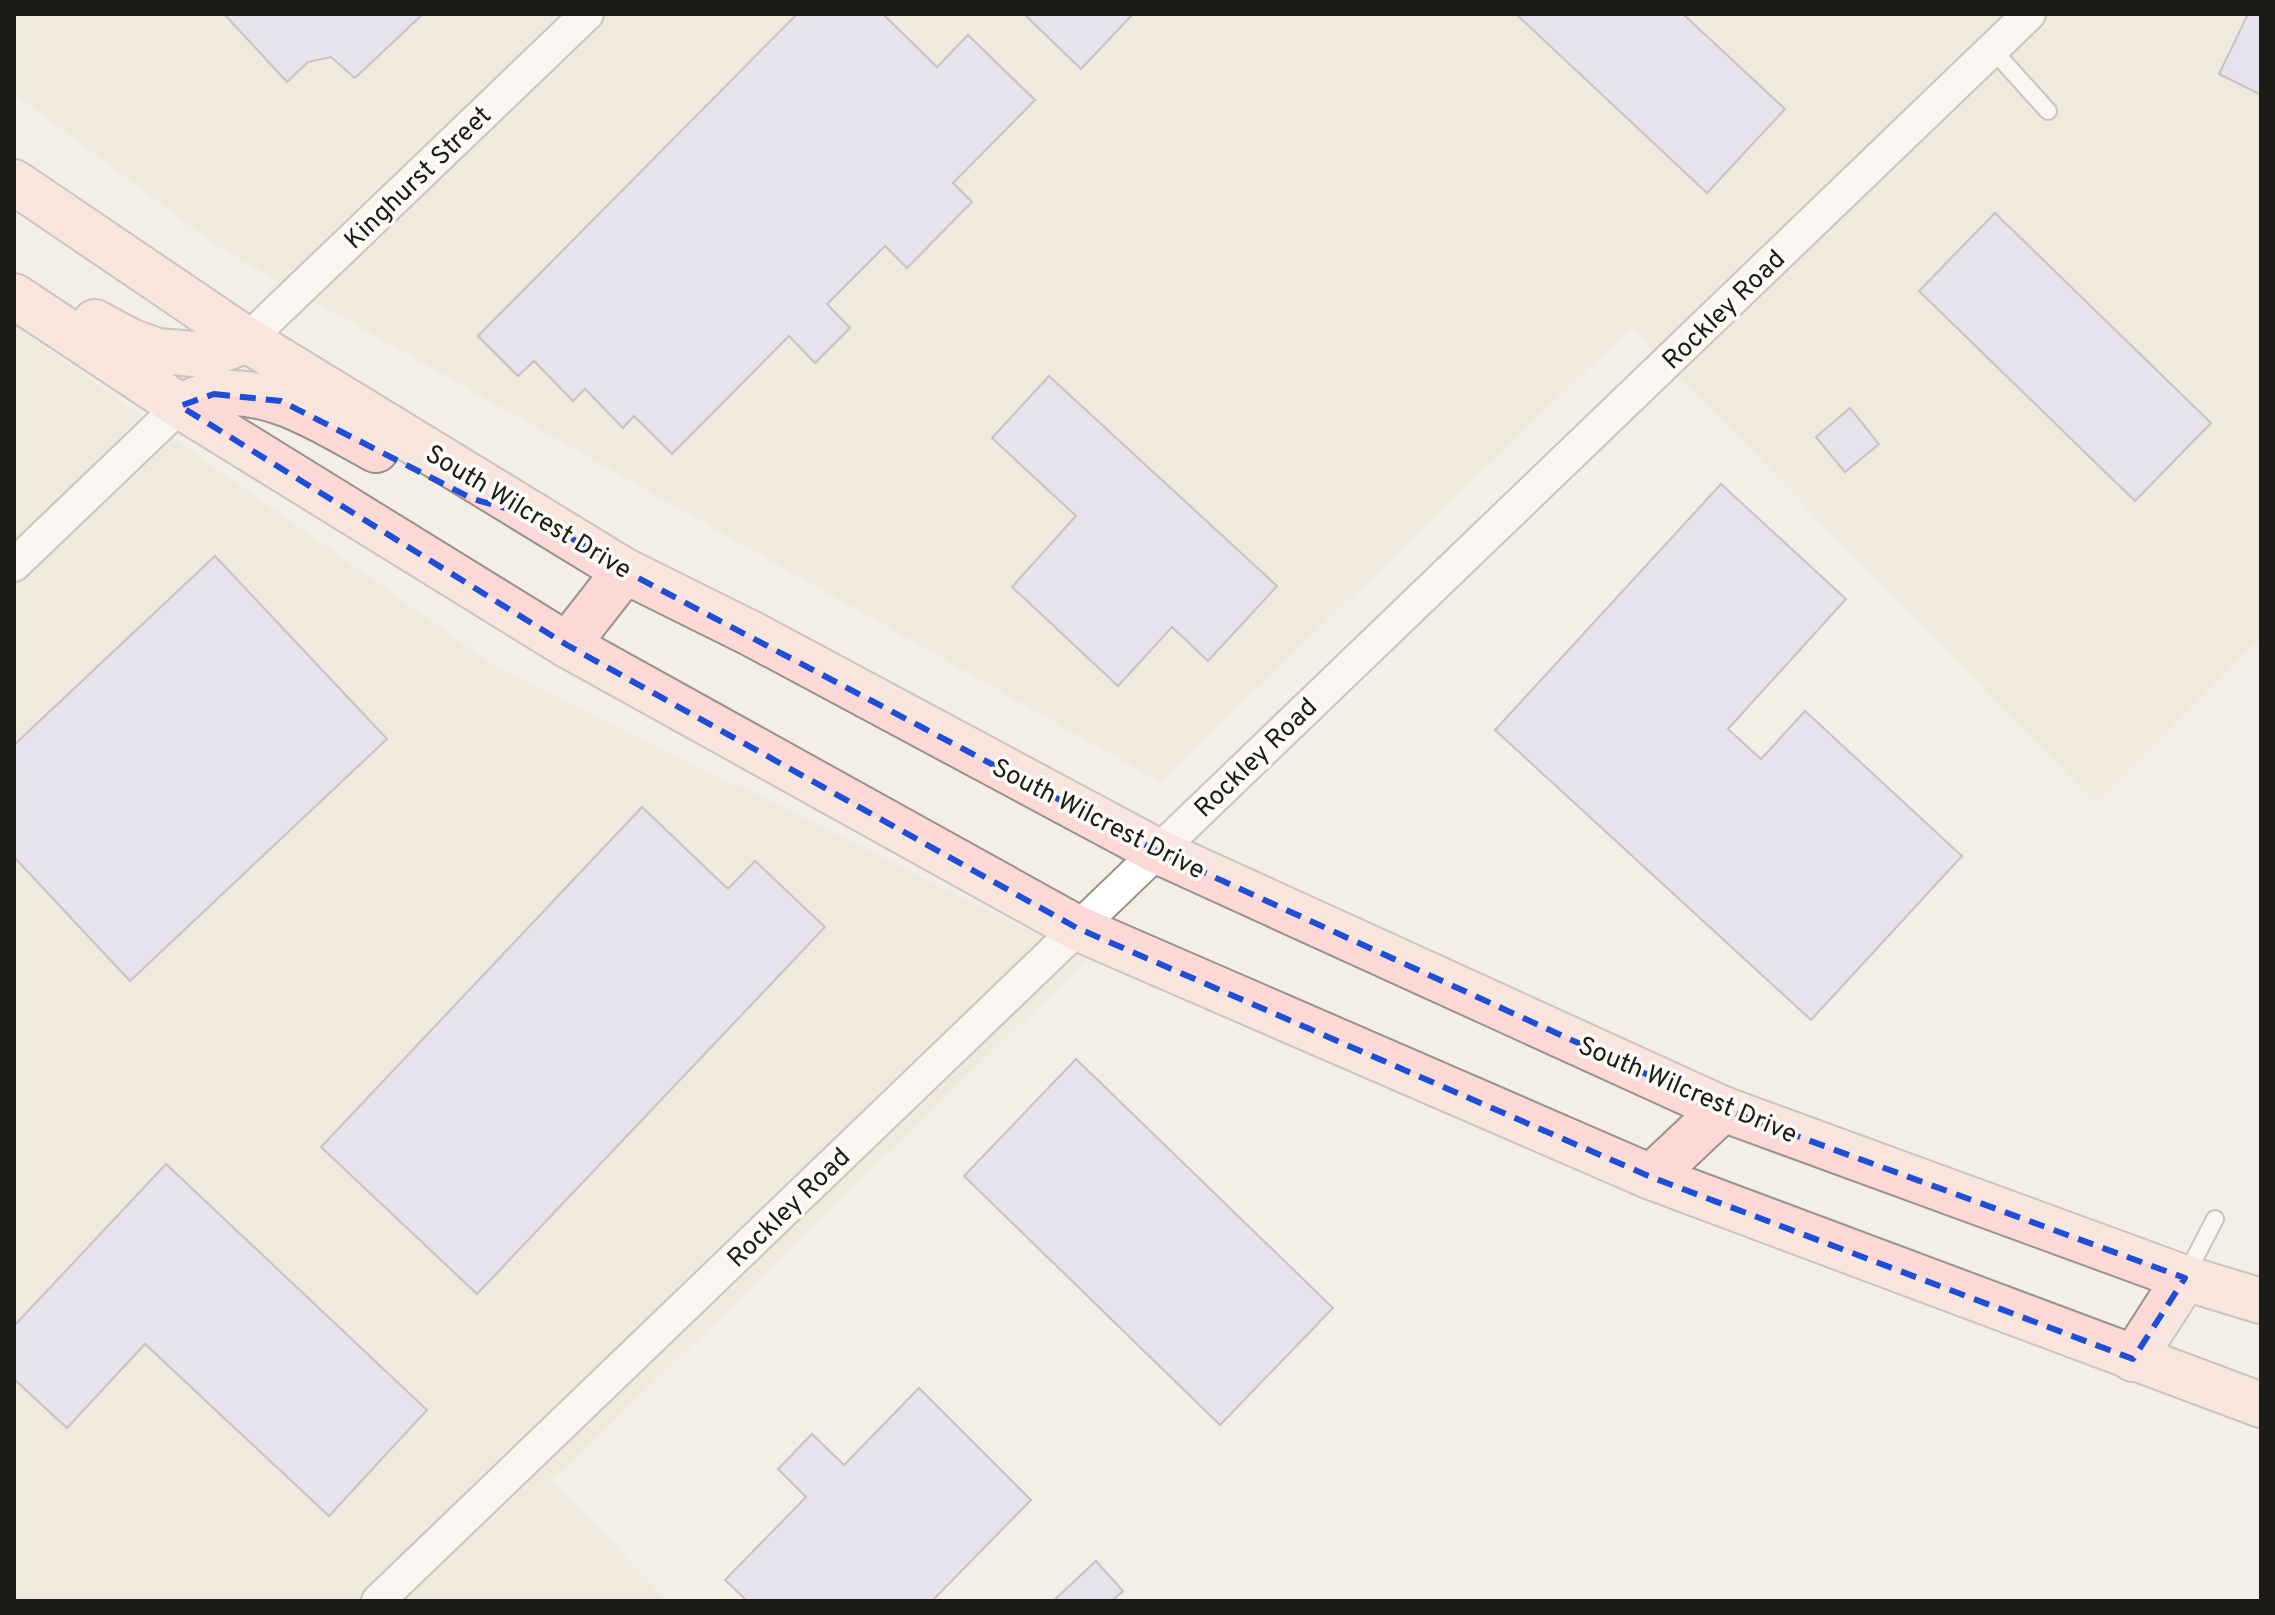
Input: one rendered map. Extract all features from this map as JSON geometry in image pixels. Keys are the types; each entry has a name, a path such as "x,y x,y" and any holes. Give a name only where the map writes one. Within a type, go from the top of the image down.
{"main road":[{"name":"South Wilcrest Drive","path":"14,182 247,340 625,571 752,634 1157,851 1723,1109 2185,1278 2261,1301"},
{"path":"14,273 118,335 157,351 208,355 247,340"},
{"path":"14,296 180,406 567,645 1077,928 1651,1177 2261,1405"},
{"path":"180,406 214,394 253,395 281,401 473,499 537,517"},
{"path":"567,645 625,571"},
{"path":"1651,1177 1723,1109"},
{"path":"2133,1359 2185,1278"}],"street":[{"name":"Kinghurst Street","path":"247,340 587,14"},
{"name":"Rockley Road","path":"378,1601 2029,14"},
{"path":"14,565 180,406"}],"lane":[{"path":"1992,49 2048,111"},
{"path":"2185,1278 2215,1219"}],"highlighted area":[{"path":"214,394 281,401 473,499 537,517 625,571 1157,851 1723,1109 2185,1278 2133,1359 1651,1177 1077,928 567,645 180,406"}],"shaded area":[{"path":"14,14 2261,14 2261,638 2096,804 1631,327 1160,782 212,243 14,94"},
{"path":"14,325 492,664 1087,959 552,1481 668,1601 14,1601"}],"building":[{"path":"224,14 423,14 355,78 331,57 308,62 287,82"},
{"path":"797,14 883,14 937,67 968,35 1035,100 953,183 972,202 907,268 885,246 827,304 850,328 815,363 789,336 672,454 634,416 623,428 585,389 573,401 534,361 518,376 478,336"},
{"path":"1024,14 1133,14 1081,69"},
{"path":"1516,14 1683,14 1785,109 1707,193"},
{"path":"2248,14 2261,14 2261,95 2219,74"},
{"path":"1995,213 2211,423 2135,501 1919,291"},
{"path":"1049,376 1277,586 1208,661 1172,627 1118,686 1012,587 1076,516 992,438"},
{"path":"1850,408 1879,444 1845,472 1816,437"},
{"path":"1721,484 1846,599 1728,729 1761,759 1805,711 1962,856 1811,1020 1495,730"},
{"path":"215,556 387,739 130,981 14,857 14,745"},
{"path":"642,807 728,889 755,861 825,927 477,1294 321,1147"},
{"path":"1076,1059 1333,1308 1220,1425 964,1176"},
{"path":"166,1164 427,1410 329,1516 145,1344 67,1428 14,1379 14,1326"},
{"path":"919,1388 1031,1500 932,1601 747,1601 725,1580 806,1497 778,1469 812,1434 844,1465"},
{"path":"1096,1561 1123,1591 1112,1601 1053,1601"}]}
